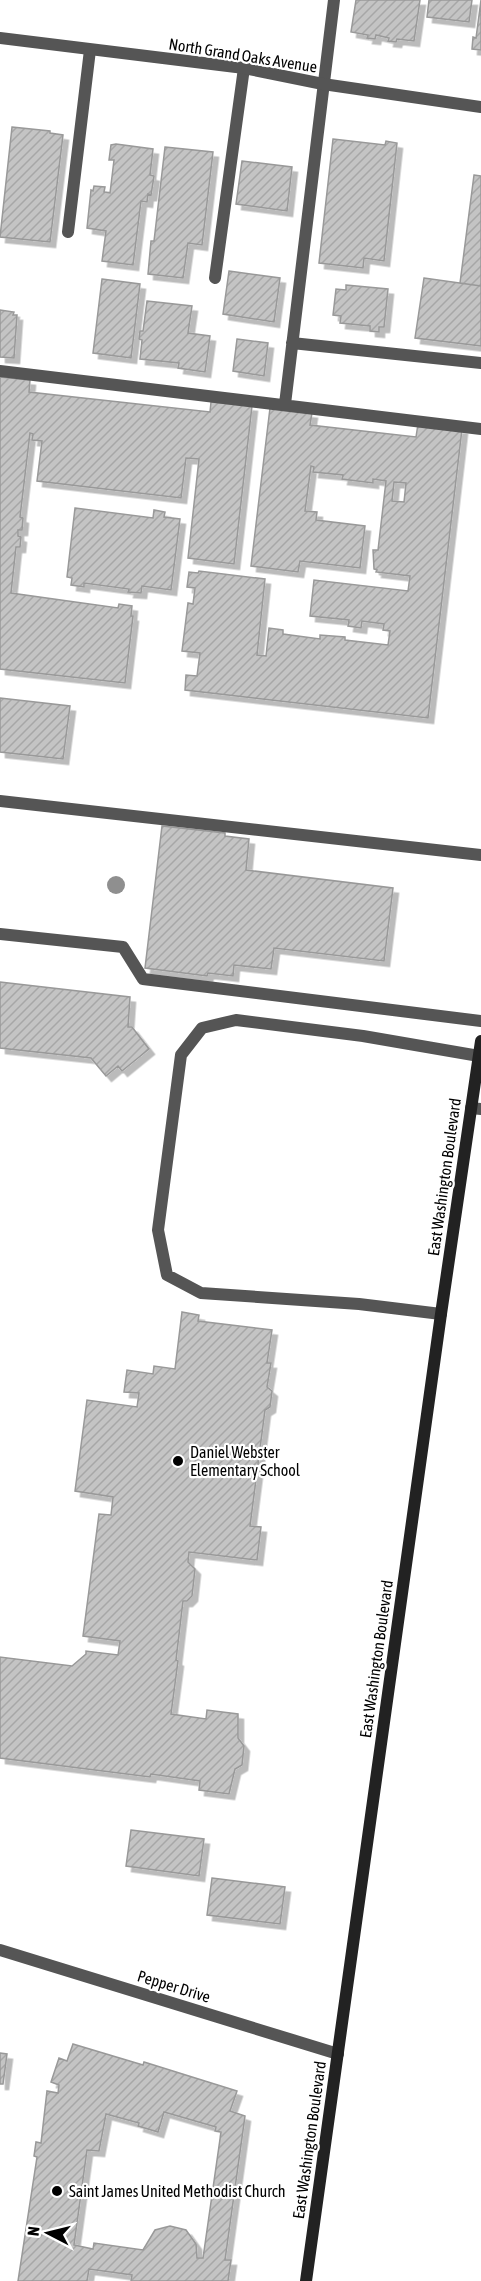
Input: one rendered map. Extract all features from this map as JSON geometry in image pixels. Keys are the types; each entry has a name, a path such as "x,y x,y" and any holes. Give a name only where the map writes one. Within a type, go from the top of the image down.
{"main road":[{"name":"East Washington Boulevard","path":"306,2281 441,1314 476,1108 481,1041"}],"street":[{"path":"285,404 334,0"},
{"name":"North Grand Oaks Avenue","path":"0,38 244,68 323,84 481,107"},
{"path":"68,232 90,50"},
{"path":"214,278 244,68"},
{"path":"292,343 481,363"},
{"path":"0,371 481,429"},
{"path":"0,801 481,855"},
{"path":"0,933 123,947 143,980 481,1021"},
{"path":"441,1314 359,1304 201,1293 167,1275 158,1230 181,1055 202,1028 236,1020 363,1035 479,1056"},
{"name":"Pepper Drive","path":"0,1950 338,2054"}],"building":[{"path":"356,0 420,0 414,41 397,39 396,42 388,41 389,38 376,35 375,39 367,38 368,35 351,32"},
{"path":"429,0 472,0 469,22 427,17"},
{"path":"481,0 481,50 472,49 473,37 476,38"},
{"path":"12,127 50,131 50,133 63,135 50,242 0,237"},
{"path":"333,139 385,145 386,141 397,143 384,261 364,258 363,268 319,263"},
{"path":"111,145 153,149 150,175 154,176 151,195 148,194 147,202 141,201 133,265 102,261 106,231 87,228 91,190 93,191 94,186 105,187 104,192 110,193 114,160 109,160"},
{"path":"165,147 213,152 202,245 188,243 183,278 148,274"},
{"path":"242,161 292,167 287,211 236,204"},
{"path":"474,175 481,176 481,286 460,283"},
{"path":"229,271 280,278 274,322 223,314"},
{"path":"424,278 481,286 481,346 415,338"},
{"path":"102,279 140,284 131,358 93,353"},
{"path":"346,285 388,289 384,327 379,327 379,332 370,331 370,326 340,323 341,316 333,315 336,289 346,290"},
{"path":"147,301 192,306 188,333 210,336 205,372 178,368 179,363 140,359 142,340 139,339 140,331 143,331"},
{"path":"0,310 14,312 13,315 17,315 14,358 0,357"},
{"path":"237,339 268,343 264,376 233,371"},
{"path":"0,377 30,380 29,392 210,412 211,402 252,406 234,564 188,558 199,459 186,458 181,498 37,481 42,441 32,440 33,434 30,433 20,517 23,518 22,530 18,530 18,536 21,537 20,547 16,547 11,593 118,608 119,604 132,606 131,616 133,616 125,683 0,669"},
{"path":"270,408 312,413 310,425 416,437 418,424 462,429 428,718 185,690 186,675 197,676 200,653 182,651 188,603 193,604 195,588 187,587 189,572 198,573 199,571 265,579 257,655 266,656 269,628 283,630 283,634 320,639 320,635 345,637 345,640 388,645 390,631 383,630 384,624 362,621 361,628 348,626 349,620 310,616 314,580 408,591 410,576 376,572 377,570 374,569 373,550 378,550 386,481 373,479 373,483 342,479 343,475 313,472 314,467 311,466 305,511 317,512 316,520 365,526 360,568 300,561 298,572 251,566","holes":["394,482 406,483 404,502 392,501"]},
{"path":"75,508 153,518 154,510 165,512 164,517 180,519 171,590 142,586 141,593 128,592 129,589 84,583 84,587 71,585 72,578 67,577"},
{"path":"0,698 70,706 63,759 0,752"},
{"path":"162,826 225,833 225,836 249,839 246,870 393,888 384,961 274,948 271,969 234,965 233,976 208,973 207,976 145,968"},
{"path":"0,982 130,997 128,1027 132,1027 149,1049 122,1071 118,1066 106,1076 91,1058 0,1048"},
{"path":"182,1312 199,1315 198,1321 272,1330 267,1363 271,1363 267,1387 272,1391 270,1407 265,1410 250,1526 261,1527 257,1560 189,1552 188,1562 195,1569 192,1596 187,1601 183,1601 176,1660 178,1661 171,1714 206,1719 207,1710 238,1714 238,1738 244,1746 242,1765 235,1769 229,1794 199,1790 200,1781 0,1758 0,1657 72,1666 86,1654 86,1651 118,1655 120,1641 83,1636 99,1514 111,1515 113,1497 75,1491 87,1400 137,1407 139,1393 124,1392 127,1370 153,1374 154,1366 175,1369"},
{"path":"131,1830 204,1839 199,1876 126,1866"},
{"path":"212,1878 285,1887 280,1924 207,1915"},
{"name":"Saint James United Methodist Church","path":"73,2044 143,2065 144,2062 237,2091 230,2111 245,2116 225,2260 231,2260 228,2281 131,2281 132,2275 89,2269 87,2281 18,2281 37,2157 34,2156 36,2142 41,2143 47,2091 58,2093 59,2085 51,2082 59,2058 67,2061","holes":["164,2112 216,2127 215,2131 221,2132 203,2258 197,2258 196,2244 186,2230 170,2226 155,2230 143,2250 94,2243 93,2249 74,2245 87,2150 99,2151 106,2114 139,2123 138,2126 158,2132"]},
{"path":"0,2053 7,2054 3,2084 0,2084"}],"place":[{"name":"Daniel Webster Elementary School","path":"178,1461"},
{"name":"Saint James United Methodist Church","path":"57,2191"}]}
